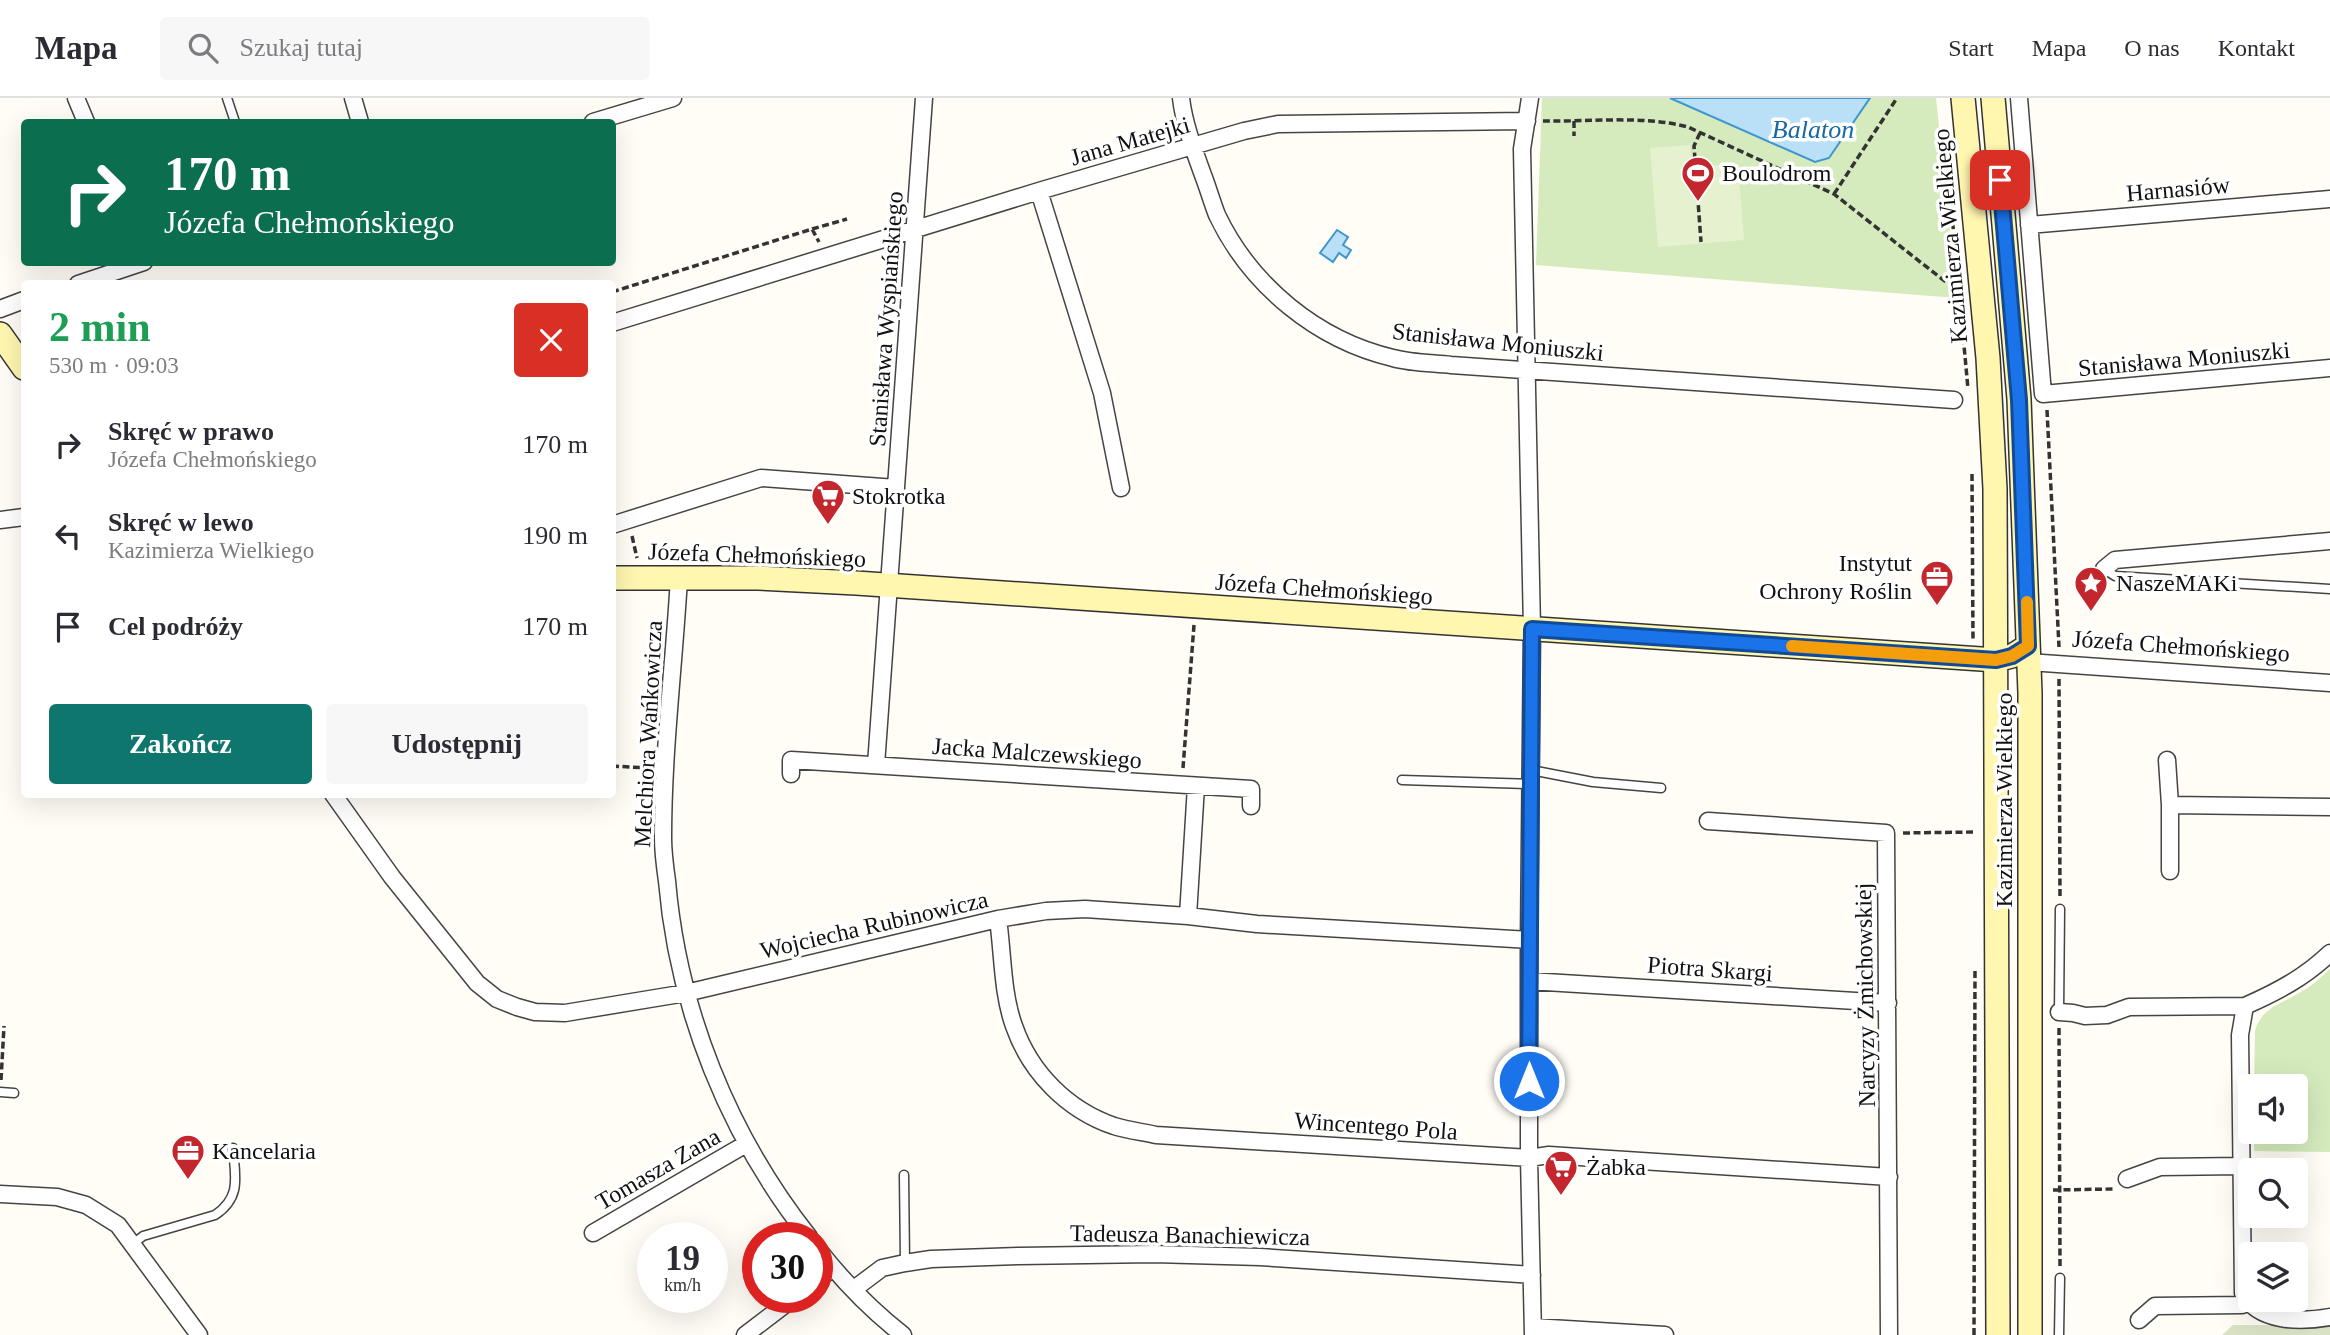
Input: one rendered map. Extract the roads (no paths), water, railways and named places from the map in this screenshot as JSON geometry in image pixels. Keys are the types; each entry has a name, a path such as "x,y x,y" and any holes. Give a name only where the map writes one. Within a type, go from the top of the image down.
{"main road":[{"name":"Kazimierza Wielkiego","path":"1963,98 1988,369 1995,489 1998,1335"},
{"name":"Kazimierza Wielkiego","path":"1993,98 2019,400 2029,654 2030,1335"},
{"path":"0,334 21,364"},
{"name":"Józefa Chełmońskiego","path":"616,578 758,578 1996,660 2029,654"},
{"path":"1997,886 2031,887"}],"street":[{"path":"76,98 85,119"},
{"path":"353,98 359,119"},
{"path":"603,119 673,98"},
{"name":"Stanisława Wyspiańskiego","path":"889,586 924,98"},
{"name":"Stanisława Moniuszki","path":"1181,98 1193,146 1217,214 1250,268 1276,296 1314,325 1351,344 1394,358 1527,370 1961,399"},
{"path":"1530,98 1522,149 1532,629 1529,981 1533,1331 1665,1335"},
{"path":"2019,98 2029,225"},
{"name":"Jana Matejki","path":"616,322 1039,191 1278,124 1527,121"},
{"path":"1039,191 1102,393 1121,488"},
{"name":"Harnasiów","path":"2029,225 2330,199"},
{"name":"Stanisława Moniuszki","path":"2029,225 2043,394 2330,368"},
{"path":"90,280 132,266"},
{"path":"0,309 21,301"},
{"path":"616,524 761,478 896,488"},
{"path":"0,520 21,517"},
{"path":"2104,569 2115,560 2330,541"},
{"name":"Melchiora Wańkowicza","path":"679,578 665,769 663,841 669,910 686,993 719,1088 746,1144 797,1222"},
{"path":"876,765 889,586"},
{"name":"Józefa Chełmońskiego","path":"2029,654 2330,682"},
{"name":"Jacka Malczewskiego","path":"791,774 791,760 1189,781 1251,789 1251,806"},
{"path":"2167,760 2170,871"},
{"path":"1188,916 1189,781"},
{"name":"Wojciecha Rubinowicza","path":"336,798 392,877 477,983 497,999 535,1012 565,1013 686,993 998,919 1046,911 1085,909 1257,924 1529,940"},
{"path":"2170,805 2330,807"},
{"name":"Narcyzy Żmichowskiej","path":"1708,821 1886,833 1889,1335"},
{"name":"Wincentego Pola","path":"998,919 1013,1026 1031,1062 1058,1094 1079,1109 1114,1126 1156,1135 1530,1158 1549,1155 1889,1177"},
{"path":"2059,1012 2085,1016 2107,1015 2129,1007 2245,1006 2289,985 2312,970 2330,953"},
{"name":"Piotra Skargi","path":"1529,981 1888,1003"},
{"path":"2241,1158 2240,1035 2245,1006"},
{"name":"Tomasza Zana","path":"593,1233 746,1144"},
{"path":"2120,1184 2160,1167 2238,1166"},
{"path":"0,1194 57,1197 86,1205 118,1225 199,1335"},
{"name":"Tadeusza Banachiewicza","path":"854,1289 882,1269 905,1263 931,1259 994,1257 1154,1254 1260,1256 1532,1275"},
{"path":"833,1268 881,1318 903,1335"},
{"path":"2139,1320 2155,1306 2238,1305"},
{"path":"2261,1312 2274,1317 2295,1319 2330,1317"},
{"path":"745,1335 774,1313"}],"lane":[{"path":"227,98 234,119"},
{"path":"2104,569 2115,576 2330,589"},
{"path":"1402,780 1531,777 1661,788"},
{"path":"2059,1012 2060,909"},
{"path":"0,1092 13,1093"},
{"path":"133,1244 143,1236 215,1215 225,1209 235,1188 233,1148"},
{"path":"904,1175 905,1263"},
{"path":"2059,1335 2060,1278"}],"water":[{"name":"Balaton","path":"1670,98 1870,98 1829,158 1815,162"},
{"path":"1337,230 1348,237 1343,245 1351,250 1346,258 1339,253 1333,262 1320,253"}],"place":[{"name":"Boulodrom","path":"1698,203"},
{"name":"Stokrotka","path":"828,526"},
{"name":"Instytut Ochrony Roślin","path":"1937,607"},
{"name":"NaszeMAKi","path":"2091,613"},
{"name":"Kancelaria","path":"188,1181"},
{"name":"Żabka","path":"1561,1197"}]}
